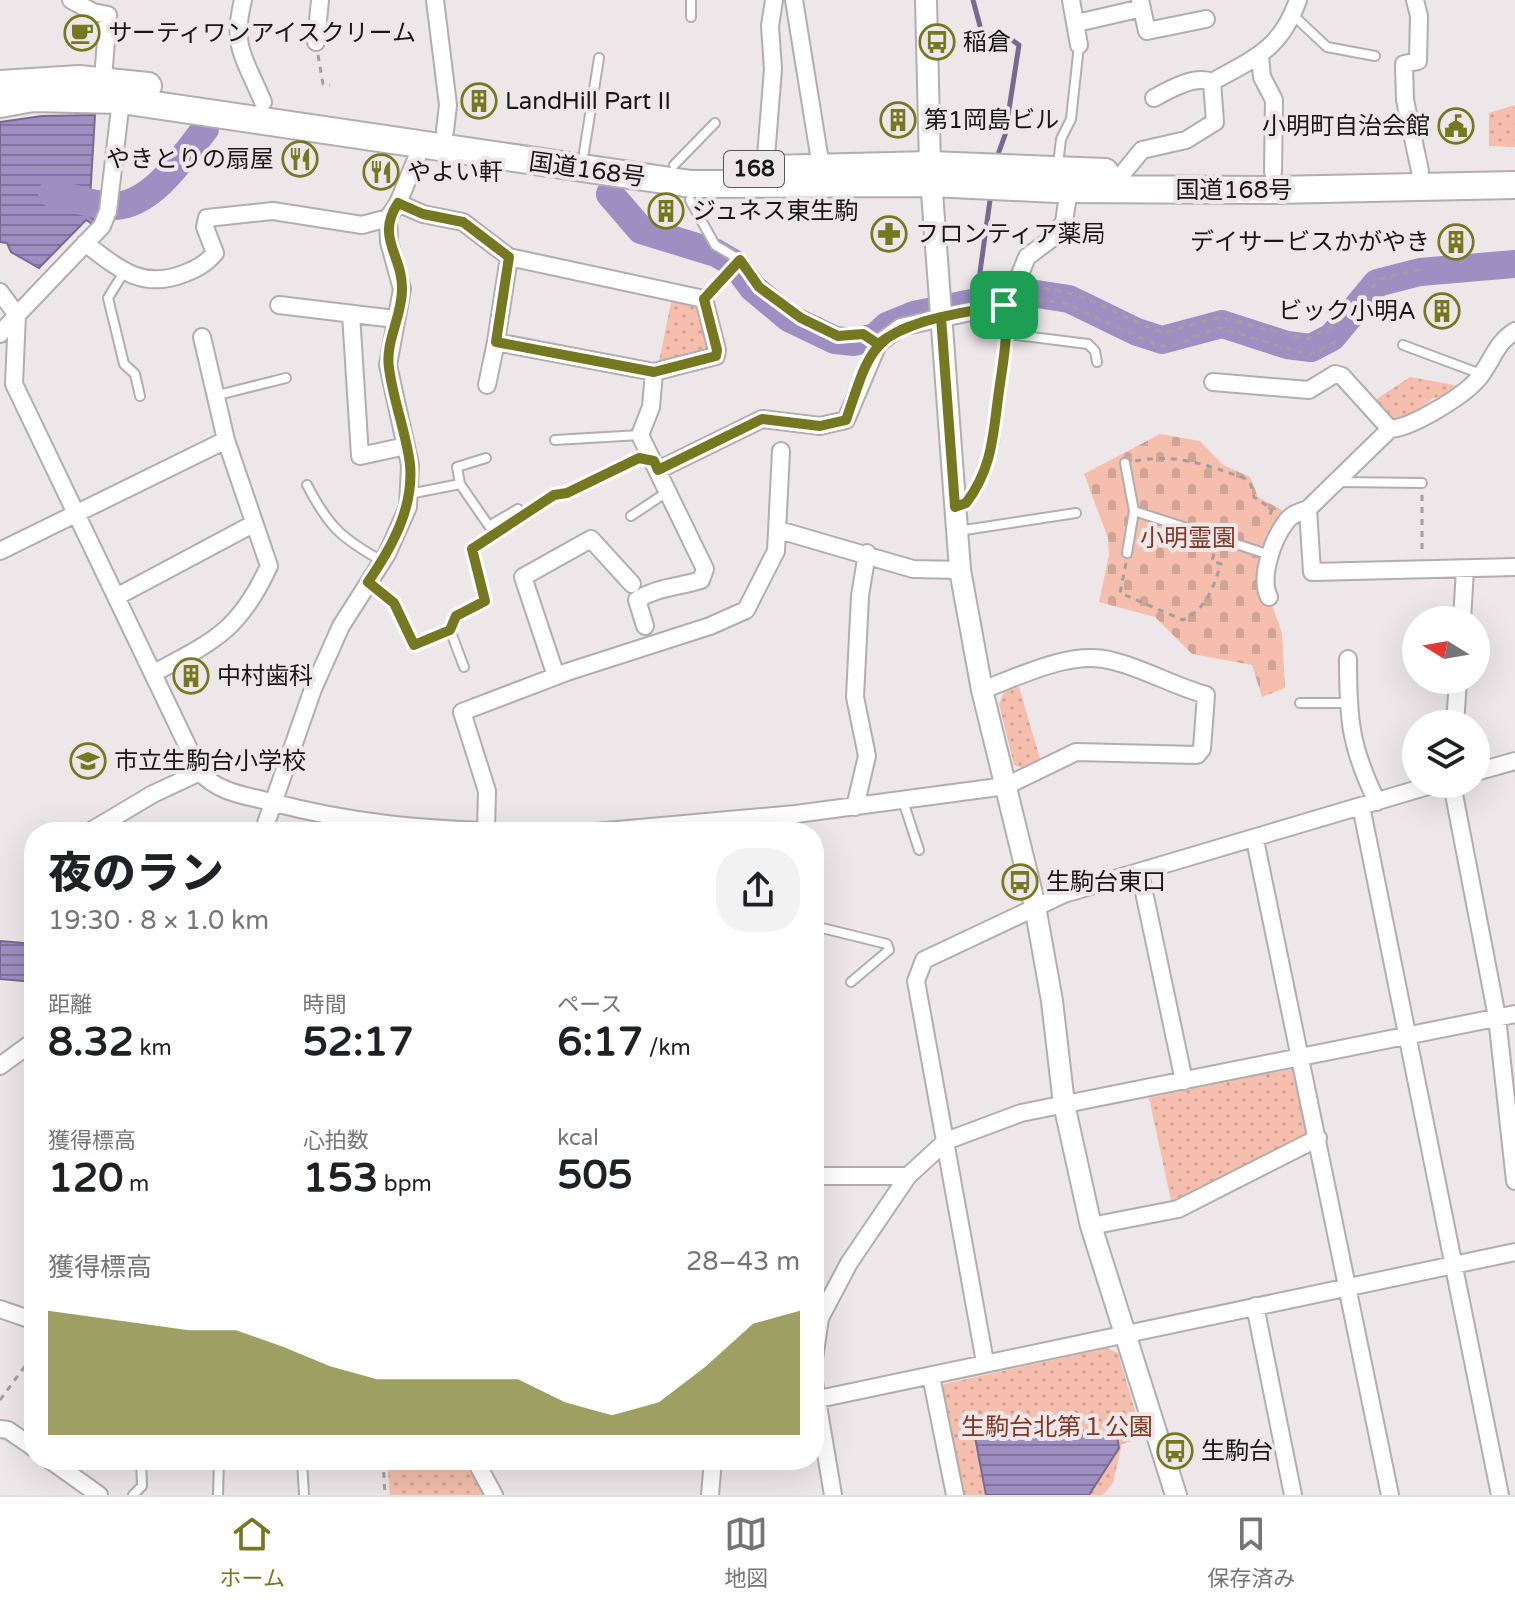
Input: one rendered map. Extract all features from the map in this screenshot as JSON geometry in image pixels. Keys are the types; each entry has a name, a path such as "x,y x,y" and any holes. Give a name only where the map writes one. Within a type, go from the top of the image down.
{"highway":[{"name":"国道168号","path":"0,84 103,79 674,165 765,169 821,167 1274,190 1515,185"},
{"name":"国道168号","path":"0,104 33,98 121,100 691,184 931,174"},
{"name":"国道168号","path":"1063,179 1124,172 1515,168"}],"street":[{"path":"0,334 102,226 108,211 121,100 103,79 109,8 93,12 71,0"},
{"path":"243,0 236,27 237,40 263,102"},
{"path":"316,42 320,0"},
{"path":"435,0 448,105 445,131"},
{"path":"765,169 773,69 770,26 774,0"},
{"path":"794,0 821,167"},
{"path":"926,0 931,174 960,570 982,690 1035,906 1052,1001 1064,1104 1091,1226 1176,1495"},
{"path":"1071,0 1079,45"},
{"path":"1415,0 1419,16 1418,61 1404,64 1405,100 1420,171"},
{"path":"1077,23 1141,4 1147,31 1206,19"},
{"path":"1154,98 1189,83 1204,79 1212,82 1260,56 1280,39 1295,8"},
{"path":"1260,56 1262,77 1274,100 1273,172"},
{"path":"1124,172 1142,150 1186,140 1215,122 1212,82"},
{"path":"266,822 318,676 341,626 383,561 408,507 410,465 388,365 402,289 389,242 388,218 398,203 422,145"},
{"path":"656,465 762,419 820,426 846,420 878,344 901,327 1012,295 1027,257 1051,239 1064,222 1063,179"},
{"path":"398,203 423,214 463,222 509,257 704,299 717,350 716,356 654,372 496,342"},
{"path":"85,243 137,279 167,280 205,264 215,253 205,227 207,218 273,211 362,225 388,218"},
{"path":"487,385 509,257"},
{"path":"0,292 17,315 7,381 118,596 200,772 214,787 355,822"},
{"path":"279,305 395,319"},
{"path":"351,314 360,456 406,446"},
{"path":"1269,597 1265,589 1270,555 1286,521 1308,509 1390,429 1406,428 1476,382 1502,338 1515,331"},
{"path":"154,673 231,629 249,606 269,566 226,440 202,337"},
{"path":"645,626 637,600 654,588 675,588 701,580 705,569 640,435 651,407 654,372"},
{"path":"1213,382 1309,390 1335,374 1342,376 1390,429"},
{"path":"0,551 226,440"},
{"path":"486,822 487,791 462,712 556,676 710,626 746,610 776,551 781,451"},
{"path":"1308,509 1312,572 1515,567"},
{"path":"118,596 253,524"},
{"path":"779,530 867,553 913,569 960,570"},
{"path":"556,676 523,577 591,539 632,584"},
{"path":"855,807 867,756 855,697 860,596 867,553"},
{"path":"1463,606 1465,569"},
{"path":"1341,658 1349,733 1369,804 1406,1035 1456,1267 1500,1495"},
{"path":"728,822 1006,786 1076,752 1197,755 1202,749 1206,695 1168,684 1111,660 1070,660 982,690"},
{"path":"1490,768 1515,761"},
{"path":"106,822 153,794 200,772"},
{"path":"985,1362 946,1162 946,1141 916,981 924,960 1035,906 1402,794"},
{"path":"1455,798 1497,1017 1515,1181"},
{"path":"795,822 796,814"},
{"path":"1255,840 1390,1495"},
{"path":"1140,873 1184,1081"},
{"path":"824,1310 849,1263 908,1176 946,1141 1021,1113 1515,1014"},
{"path":"0,1066 24,1048"},
{"path":"1091,1226 1178,1209 1318,1138"},
{"path":"824,1176 908,1176"},
{"path":"824,1392 931,1376 985,1362 1456,1267 1515,1252"},
{"path":"1255,1306 1293,1495"},
{"path":"2,1315 24,1318"},
{"path":"931,1376 955,1495"},
{"path":"0,1429 8,1430 24,1441"},
{"path":"824,1447 833,1495"},
{"path":"64,1470 99,1495"},
{"path":"480,1470 494,1495"},
{"path":"710,1495 712,1470"}],"lane":[{"path":"691,0 691,17"},
{"path":"1295,8 1327,47 1375,56"},
{"path":"1063,179 1061,139 1071,119 1079,45"},
{"path":"584,152 599,58"},
{"path":"674,165 715,123"},
{"path":"690,200 715,245 740,260 759,287 801,318 838,336 863,334 878,344"},
{"path":"704,299 740,260"},
{"path":"124,272 108,298 124,364 135,374 140,396"},
{"path":"955,507 966,503 988,466 1012,295"},
{"path":"1008,334 1088,344 1095,351 1097,362"},
{"path":"1403,345 1481,374"},
{"path":"214,396 286,378"},
{"path":"555,440 640,435"},
{"path":"486,458 457,467 460,484 491,530 520,511"},
{"path":"1125,463 1134,511 1127,553"},
{"path":"1337,482 1422,483"},
{"path":"408,495 460,484"},
{"path":"307,485 326,521 338,535 383,561"},
{"path":"631,516 668,492"},
{"path":"1134,511 1270,555"},
{"path":"957,532 1076,513"},
{"path":"368,582 394,603 414,645 450,630"},
{"path":"456,616 450,630 464,667"},
{"path":"1300,703 1348,703"},
{"path":"903,801 919,850"},
{"path":"824,928 887,944 889,950 851,982"},
{"path":"133,1495 142,1486 141,1470"},
{"path":"218,1495 219,1470"},
{"path":"303,1470 304,1495"}],"path":[{"path":"316,42 323,84 330,85"},
{"path":"1012,295 1052,288 1080,296 1162,333 1219,317 1307,339 1336,324 1380,279 1423,269"},
{"path":"1012,295 1056,301 1141,340 1168,347 1216,328 1309,355 1340,339"},
{"path":"1125,463 1163,456 1187,459 1248,479 1254,497 1272,509 1267,523"},
{"path":"520,511 554,495 567,493 639,458 656,465"},
{"path":"1422,483 1422,570"},
{"path":"456,616 485,601 471,553 491,530"},
{"path":"1127,553 1120,593 1183,620 1198,613 1213,590 1221,564 1212,561 1219,538"},
{"path":"0,1400 24,1368"},
{"path":"384,1470 385,1495"}],"green space":[{"path":"1515,105 1515,147 1489,146 1489,113"},
{"path":"672,298 696,304 707,344 705,352 659,362"},
{"path":"1410,377 1460,386 1444,397 1433,398 1405,421 1392,418 1375,400"},
{"name":"小明霊園","path":"1160,434 1200,441 1223,465 1250,477 1258,497 1287,513 1279,521 1271,602 1282,633 1285,688 1262,697 1252,665 1192,654 1155,617 1099,602 1109,555 1108,538 1084,474"},
{"path":"1019,687 1041,762 1026,769 1014,765 999,704 1004,692"},
{"path":"1292,1069 1299,1072 1310,1130 1307,1135 1172,1205 1149,1098"},
{"name":"生駒台北第１公園","path":"1107,1348 1118,1353 1143,1438 1122,1444 1113,1483 1103,1495 962,1495 941,1390 944,1384"},
{"path":"388,1470 473,1470 487,1495 390,1495"}],"shaded area":[{"path":"95,115 89,216 95,220 92,224 86,220 39,268 11,252 7,243 0,242 0,122 42,116"},
{"path":"0,941 24,943 24,981 0,979"},
{"path":"979,1417 1117,1436 1119,1448 1089,1495 986,1495 972,1421"}],"waterway":[{"path":"973,0 983,37 1008,37 1019,45 1005,135 996,160"},
{"path":"52,193 100,205 129,203 155,188 205,129"},
{"path":"982,300 980,272 991,193"},
{"path":"610,194 641,230 716,253 735,264 753,288 789,318 835,340 854,342 875,337 887,326 914,315 1024,292 1069,299 1137,332 1162,340 1222,324 1287,345 1311,348 1332,337 1377,283 1420,272 1515,264"}],"place":[{"name":"サーティワンアイスクリーム","path":"82,33"},
{"name":"稲倉","path":"937,42"},
{"name":"LandHill Part II","path":"479,101"},
{"name":"第1岡島ビル","path":"898,120"},
{"name":"小明町自治会館","path":"1456,126"},
{"name":"やきとりの扇屋","path":"300,159"},
{"name":"やよい軒","path":"381,172"},
{"name":"ジュネス東生駒","path":"666,211"},
{"name":"フロンティア薬局","path":"889,234"},
{"name":"デイサービスかがやき","path":"1456,242"},
{"name":"ビック小明A","path":"1442,311"},
{"name":"中村歯科","path":"191,676"},
{"name":"市立生駒台小学校","path":"88,761"},
{"name":"生駒台東口","path":"1020,882"},
{"name":"生駒台","path":"1175,1451"}],"route":[{"path":"1004,305 941,317 901,327 878,344 863,334 838,336 801,318 759,287 740,260 704,299 716,356 654,372 496,342 509,257 463,222 423,214 398,203 388,218 389,242 402,289 388,365 410,465 408,507 387,554 368,582 394,603 414,645 450,630 456,616 485,601 472,549 527,511 554,495 567,493 639,458 654,461 658,470 762,419 820,426 832,426 846,420 863,373 878,344 901,327 930,320 941,317 955,507 966,503 988,466 994,442 1008,334 1004,305"}]}
